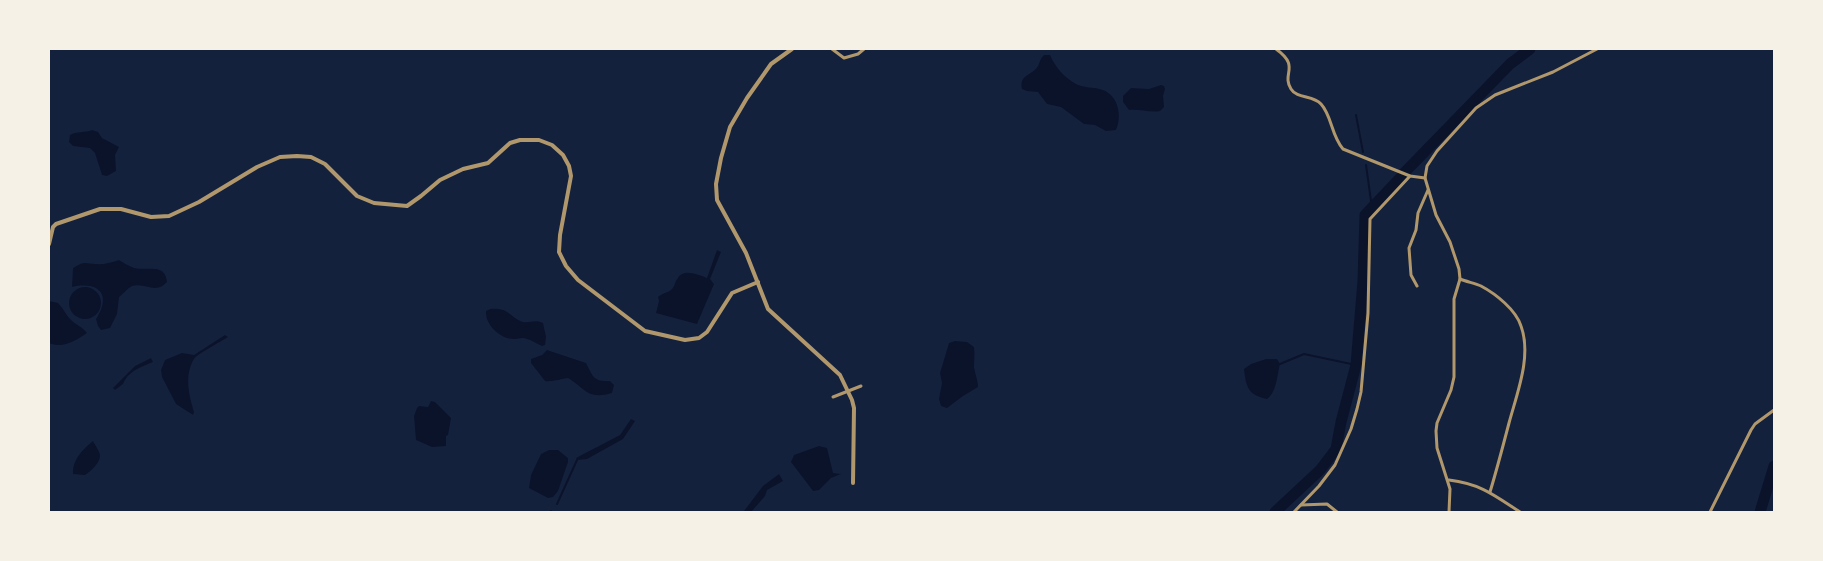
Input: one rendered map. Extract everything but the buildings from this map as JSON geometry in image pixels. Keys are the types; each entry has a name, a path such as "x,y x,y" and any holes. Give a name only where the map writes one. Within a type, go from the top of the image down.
{"street":[{"path":"792,49 771,64 747,98 730,127 716,184 717,200 746,253 768,309 840,375 854,408 853,482"},
{"path":"832,49 844,58 858,54 864,49"},
{"path":"1276,49 1289,62 1291,90 1296,94 1316,99 1323,106 1336,141 1343,149 1410,176 1425,178"},
{"path":"1449,512 1449,480 1436,448 1436,431 1437,423 1451,390 1454,377 1454,299 1460,279 1459,269 1450,242 1436,214 1428,190 1425,178 1427,166 1437,151 1476,108 1495,95 1553,72 1597,49"},
{"path":"49,244 53,227 56,224 100,209 121,209 151,217 169,216 199,202 257,168 280,157 311,157 325,164 357,196 374,203 407,206 440,180 463,169 488,163 510,144 520,140 539,140 552,145 563,155 569,166 571,176 560,235 559,252 566,266 578,280 645,331 685,340 699,338 707,332 732,293 758,282"},
{"path":"1294,512 1319,486 1335,465 1351,429 1361,392 1368,314 1370,219 1410,176"},
{"path":"1417,286 1411,275 1409,248 1416,230 1418,213 1428,190"},
{"path":"1460,279 1480,286 1498,298 1516,316 1521,324 1525,339 1519,385 1490,492"},
{"path":"833,397 861,386"},
{"path":"1710,512 1750,430 1774,410"},
{"path":"1449,480 1467,482 1490,492 1520,512"},
{"path":"1301,505 1327,504 1337,512"}],"water":[{"path":"1044,55 1050,55 1060,71 1076,84 1103,90 1113,97 1119,113 1116,130 1106,131 1095,125 1084,124 1061,107 1047,104 1038,92 1022,89 1022,80 1038,66"},
{"path":"1161,85 1165,89 1163,96 1164,107 1160,111 1129,110 1123,102 1123,96 1131,88 1149,89"},
{"path":"92,130 98,132 102,138 119,147 115,155 116,171 107,176 102,175 95,153 90,148 73,146 69,142 70,135"},
{"path":"717,250 721,252 710,279 714,284 697,324 656,313 658,297 672,289 681,275 692,273 707,278"},
{"path":"119,260 134,268 160,270 166,276 167,282 158,288 137,285 130,287 119,297 117,314 110,328 101,330 96,319 101,310 103,297 96,288 89,286 72,287 73,268 83,263 102,264"},
{"path":"85,287 91,288 96,292 100,297 100,309 96,314 91,318 85,319 79,318 74,314 70,309 69,303 70,297 74,292 79,288"},
{"path":"49,301 58,303 71,320 87,333 64,345 49,343"},
{"path":"501,309 523,322 538,321 543,323 546,337 545,345 542,346 525,338 510,339 499,334 491,326 486,316 486,311"},
{"path":"225,335 228,337 196,357 191,365 188,385 193,415 176,404 162,377 161,370 165,360 182,353 194,355"},
{"path":"955,341 967,342 974,347 974,367 978,387 947,408 941,406 939,399 942,383 940,373 949,343"},
{"path":"547,350 586,363 594,377 610,381 614,385 612,393 604,395 592,394 568,378 545,381 531,363 531,359 542,355"},
{"path":"151,358 153,362 135,370 123,384 115,390 113,388 135,366"},
{"path":"1266,359 1277,359 1280,364 1275,388 1267,399 1256,395 1249,389 1244,369 1251,364"},
{"path":"431,401 435,402 451,418 448,435 446,436 446,446 432,447 416,440 414,416 417,408 419,406 428,407"},
{"path":"631,419 635,421 623,439 587,459 577,460 576,458 620,435"},
{"path":"93,441 100,454 100,459 92,470 85,475 73,474 76,460 82,451"},
{"path":"819,446 827,448 833,473 841,474 831,478 819,490 813,491 791,462 794,455"},
{"path":"549,450 558,450 568,458 568,462 558,491 553,497 548,498 529,488 531,475 541,454"},
{"path":"779,474 783,481 767,490 765,496 751,512 744,511 763,486"}],"waterway":[{"path":"1404,173 1510,64 1530,49"},
{"path":"1356,115 1363,152"},
{"path":"1366,165 1372,208"},
{"path":"1275,512 1320,470 1336,449 1356,365 1363,281 1365,215 1400,178"},
{"path":"1280,364 1304,354 1356,365"},
{"path":"557,504 577,460"},
{"path":"1760,512 1774,466"}]}
